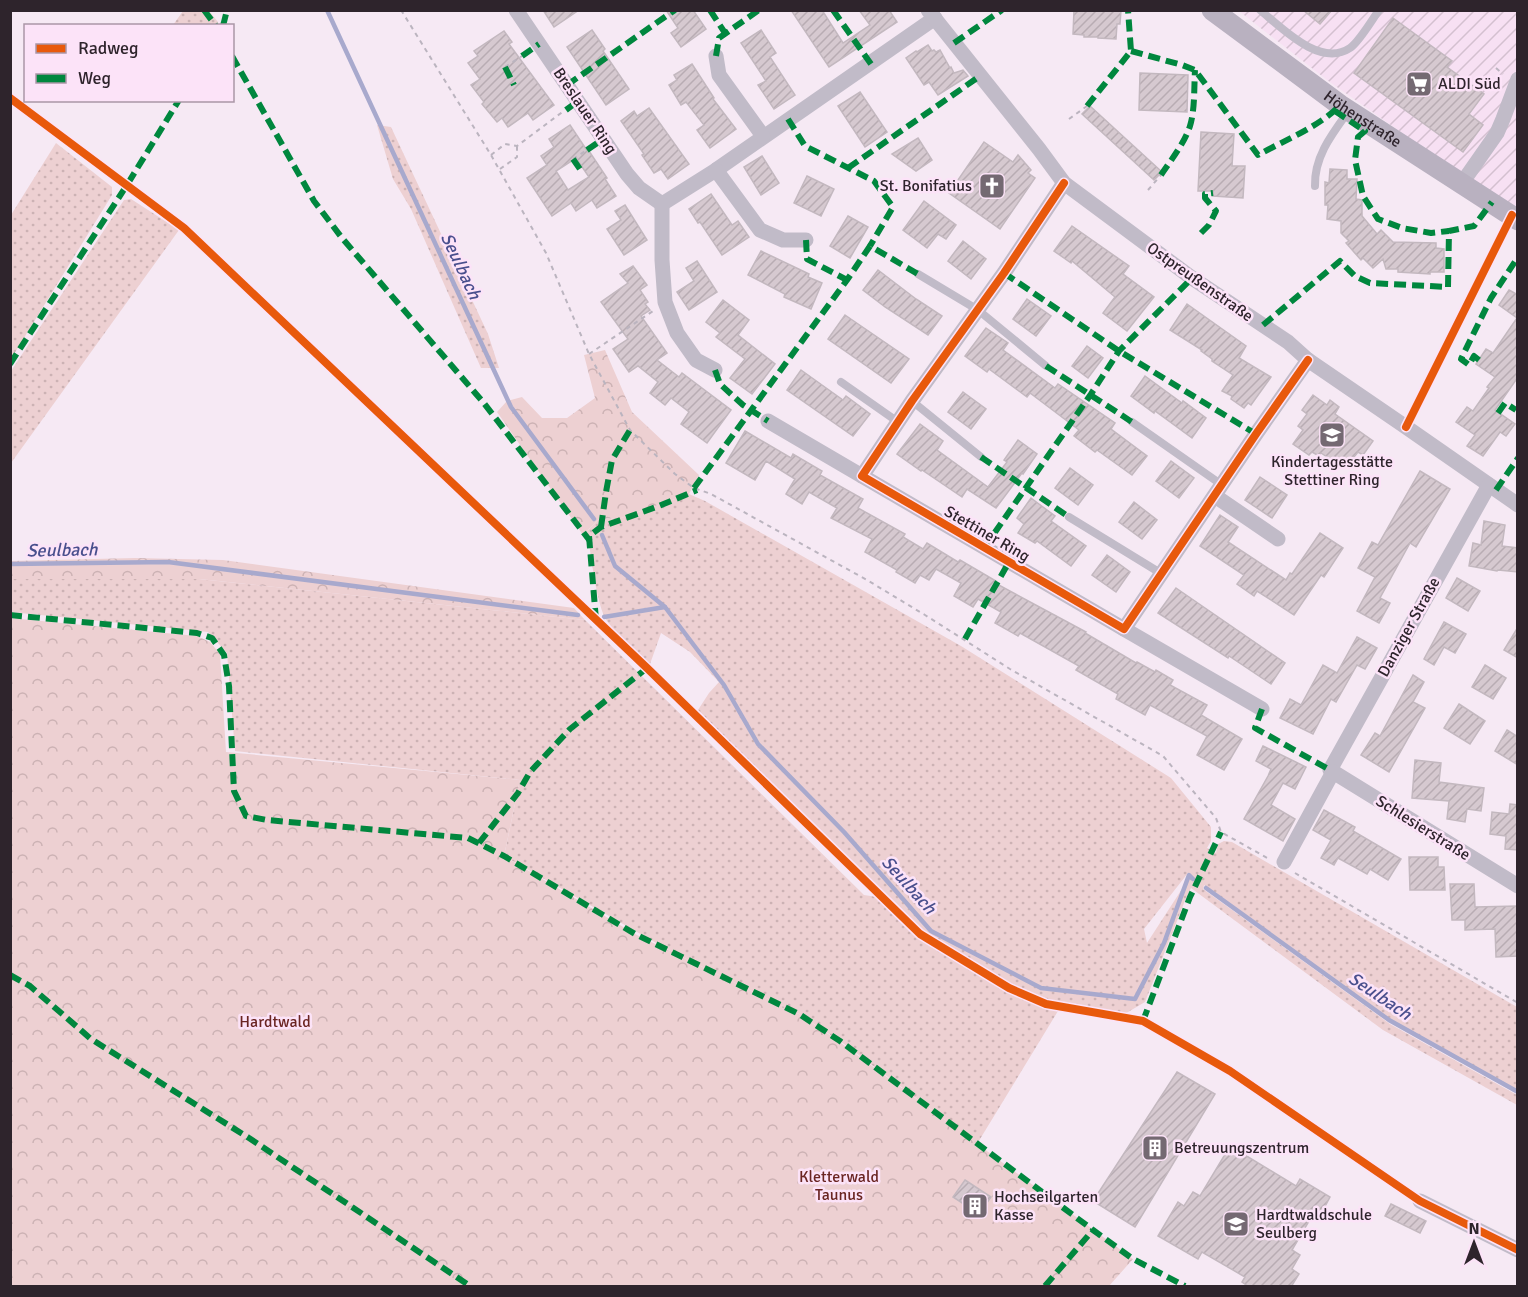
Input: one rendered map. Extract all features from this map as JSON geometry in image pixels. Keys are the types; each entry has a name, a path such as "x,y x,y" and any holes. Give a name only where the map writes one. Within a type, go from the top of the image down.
{"street":[{"name":"Breslauer Ring","path":"516,10 627,174 639,188 662,204"},
{"name":"Höhenstraße","path":"1212,10 1349,111 1518,220"},
{"path":"715,370 696,360 677,333 665,302 662,204 716,170 871,64 931,14"},
{"name":"Ostpreußenstraße","path":"931,14 1064,183 1192,278 1288,342 1308,360 1518,505"},
{"path":"716,56 719,75 763,136"},
{"path":"1462,183 1497,133 1518,79"},
{"path":"716,170 760,230 783,240 806,240"},
{"path":"862,476 912,400 1004,273 1064,183"},
{"path":"1125,629 1308,360"},
{"name":"Stettiner Ring","path":"768,421 1262,709"},
{"name":"Danziger Straße","path":"1283,865 1489,485"},
{"path":"1219,491 1278,539"},
{"name":"Schlesierstraße","path":"1332,771 1518,886"},
{"path":"1420,1202 1518,1250"}],"lane":[{"path":"1260,10 1311,49 1331,54 1352,47 1379,10"},
{"path":"1315,186 1314,175 1318,160 1349,111"},
{"path":"918,274 978,310 1046,366"},
{"path":"841,382 898,422"},
{"path":"912,400 981,457"},
{"path":"1132,422 1219,491"},
{"path":"1069,517 1162,574"}],"path":[{"path":"400,10 500,169 546,253 589,354 630,430 675,474 694,488 711,494 867,580 1010,669 1163,756 1216,818 1221,832 1283,865 1518,1003"},
{"path":"505,67 522,56"},
{"path":"1069,119 1087,106"},
{"path":"491,155 505,144 517,146 566,110"},
{"path":"500,169 517,157 517,146"},
{"path":"573,159 587,150"},
{"path":"1148,190 1161,175"},
{"path":"589,354 665,302"}],"shaded area":[{"path":"1239,11 1517,11 1517,214 1327,80"}],"green space":[{"path":"183,11 209,11 218,22 218,24 174,24"},
{"path":"377,125 391,127 488,334 499,368 481,368 411,209 393,179"},
{"path":"56,143 112,187 112,195 11,359 11,215"},
{"path":"131,199 179,230 11,463 11,371 124,200"},
{"path":"605,350 632,412 699,475 689,494 621,518 599,519 583,535 497,412 507,401 522,397 542,418 567,418 595,398 584,355"},
{"path":"689,494 705,501 961,646 1171,778 1211,827 1211,841 1207,848 1216,853 1218,844 1224,841 1232,842 1517,1007 1517,1090 1390,1019 1204,885 1203,889 1390,1024 1517,1095 1517,1105 1383,1030 1191,888 1145,1002 1123,1015 1055,1002 988,975 913,925 698,710 719,682 690,652 661,633 650,664 627,644 607,621 594,578 587,531 599,519 621,518","holes":["1188,873 1191,875 1147,943 1144,929"]},
{"path":"135,558 223,560 574,608 585,620 199,579 11,579 11,561"},
{"path":"11,579 199,579 585,620 864,895 877,897 915,935 1024,1000 1058,1011 977,1144 844,1044 799,1014 672,952 504,856 520,780 235,751 227,653 208,632 11,612"},
{"name":"Hardtwald","path":"10,618 197,636 210,642 220,654 226,752 520,780 504,856 635,934 799,1014 1133,1259 1109,1286 11,1286"}],"building":[{"path":"543,10 579,10 554,27"},
{"path":"666,10 693,10 706,29 681,47 671,33 678,28"},
{"path":"791,10 822,10 843,43 870,25 859,10 889,10 897,22 829,67"},
{"path":"1074,10 1121,10 1116,39 1073,34"},
{"path":"1303,10 1332,10 1320,24"},
{"name":"ALDI Süd","path":"1393,18 1452,61 1447,67 1484,94 1469,114 1483,125 1463,152 1354,73"},
{"path":"592,30 605,49 603,51 629,89 606,105 567,47"},
{"path":"761,30 776,53 770,57 795,95 774,109 758,85 766,81 741,43"},
{"path":"504,31 512,42 509,44 554,105 533,120 528,113 508,127 502,118 497,122 482,104 484,102 471,85 480,79 468,63 478,56 474,51"},
{"path":"928,45 932,51 940,50 954,73 963,70 968,76 938,95 929,82 924,85 906,58"},
{"path":"692,64 713,99 736,129 710,148 697,130 704,125 686,102 681,105 669,85 677,80 674,75"},
{"path":"1140,73 1188,75 1187,112 1139,110"},
{"path":"860,92 887,132 865,147 838,106"},
{"path":"1090,106 1162,172 1154,180 1082,114"},
{"path":"649,108 689,164 668,179 661,169 654,173 621,121 634,111 637,116"},
{"path":"570,125 607,178 605,179 616,196 597,208 592,200 576,211 571,203 552,216 527,178 547,165 541,156 554,147 549,139","holes":["576,158 589,177 568,190 556,171"]},
{"path":"1201,132 1234,134 1232,166 1245,166 1243,198 1213,196 1213,191 1198,191"},
{"path":"918,138 932,160 916,171 892,154"},
{"name":"St. Bonifatius","path":"984,142 1013,162 1018,155 1031,170 1028,173 1035,178 1000,229 949,193"},
{"path":"762,156 779,183 761,195 744,167"},
{"path":"1330,169 1347,170 1347,179 1357,179 1356,199 1362,200 1362,216 1377,234 1381,230 1393,242 1436,243 1436,248 1444,249 1444,272 1430,272 1430,274 1398,272 1398,269 1386,269 1383,259 1373,268 1363,258 1361,260 1346,243 1349,241 1341,233 1341,221 1327,219 1325,182 1329,183"},
{"path":"807,176 834,189 821,216 794,203"},
{"path":"711,194 732,225 738,221 749,237 722,255 689,209"},
{"path":"924,201 956,225 946,239 938,234 927,248 903,230"},
{"path":"625,205 647,240 624,255 607,229 621,220 615,211"},
{"path":"848,216 868,227 850,258 830,246"},
{"path":"1072,226 1129,266 1123,274 1154,297 1127,331 1103,313 1115,297 1072,261 1071,263 1054,251"},
{"path":"963,241 986,259 971,279 948,261"},
{"path":"761,251 809,274 808,277 822,283 811,309 784,297 785,294 748,275"},
{"path":"697,261 717,292 689,310 677,292 694,281 686,268"},
{"path":"633,266 647,285 640,290 650,310 641,316 667,353 657,360 679,377 682,373 731,410 707,443 681,424 689,412 671,398 665,405 650,393 658,382 638,366 629,372 613,349 628,339 601,302 628,283 620,274"},
{"path":"878,270 942,316 928,335 863,290"},
{"path":"1509,290 1518,295 1518,377 1495,410 1515,424 1506,436 1500,432 1483,456 1467,446 1475,435 1456,422 1467,407 1473,411 1495,377 1476,364 1486,349 1493,353 1517,318 1499,305"},
{"path":"1027,299 1051,316 1036,336 1013,319"},
{"path":"723,300 749,320 738,335 775,364 752,394 730,378 745,359 716,337 720,333 706,322"},
{"path":"1187,304 1246,346 1239,358 1271,377 1251,405 1248,403 1244,408 1231,399 1232,396 1222,391 1233,375 1212,361 1202,350 1170,330"},
{"path":"845,315 909,359 891,383 828,339"},
{"path":"986,328 1008,343 1003,350 1055,388 1058,384 1115,423 1111,429 1147,456 1132,475 1074,436 1079,430 1030,393 1027,397 989,369 987,372 965,356"},
{"path":"1087,346 1103,358 1088,378 1072,366"},
{"path":"801,370 843,400 846,396 870,414 853,436 787,390"},
{"path":"1145,376 1206,418 1192,438 1131,396"},
{"path":"963,392 986,409 971,429 948,412"},
{"name":"Kindertagesstätte Stettiner Ring","path":"1313,395 1327,405 1330,400 1339,407 1335,414 1373,441 1363,455 1358,452 1347,466 1335,457 1333,461 1321,453 1319,456 1312,452 1309,455 1293,444 1303,430 1298,426 1307,414 1302,410"},
{"path":"920,424 943,441 937,450 988,487 1007,462 1004,460 1018,440 1037,454 996,508 967,489 962,497 897,454"},
{"path":"745,431 791,458 793,454 822,471 820,475 863,499 858,508 905,534 903,537 923,549 927,543 958,562 960,560 996,581 995,583 1086,632 1136,663 1155,672 1156,670 1173,680 1170,685 1207,705 1201,715 1242,739 1224,770 1197,755 1207,736 1150,705 1145,715 1116,699 1118,694 1076,670 1079,666 1020,633 1018,636 995,623 1001,612 978,599 973,607 954,596 961,583 936,569 929,580 920,575 915,583 865,552 872,539 831,518 837,508 809,492 802,504 786,494 795,479 766,461 755,480 726,463"},
{"path":"1171,461 1194,478 1179,498 1156,481"},
{"path":"1070,468 1093,485 1078,505 1055,488"},
{"path":"1420,471 1450,489 1416,547 1410,543 1380,598 1390,603 1379,623 1357,611 1375,577 1358,568 1372,542 1378,545"},
{"path":"1260,477 1287,495 1272,518 1245,500"},
{"path":"1031,498 1055,516 1051,521 1086,546 1071,566 1037,541 1035,543 1018,533 1024,524 1017,518"},
{"path":"1134,502 1157,520 1142,539 1119,522"},
{"path":"1220,515 1238,527 1228,542 1286,580 1320,533 1343,548 1324,577 1321,575 1294,615 1257,591 1254,596 1237,584 1244,575 1200,546"},
{"path":"1484,521 1505,525 1502,546 1518,548 1518,572 1469,566 1473,543 1481,545"},
{"path":"1107,555 1130,572 1116,592 1092,575"},
{"path":"1457,578 1480,591 1468,611 1446,598"},
{"path":"1176,588 1285,663 1271,684 1158,613"},
{"path":"1444,622 1466,634 1455,653 1444,647 1434,665 1424,659"},
{"path":"1518,627 1518,658 1504,650"},
{"path":"1357,637 1377,648 1365,669 1357,665 1336,702 1331,699 1313,734 1280,718 1290,699 1301,705 1323,665 1337,673"},
{"path":"1485,665 1506,678 1493,699 1472,687"},
{"path":"1413,675 1424,682 1413,702 1425,708 1389,772 1361,755 1375,733 1380,736"},
{"path":"1459,704 1485,721 1470,744 1444,728"},
{"path":"1507,730 1518,737 1518,765 1495,751"},
{"path":"1263,746 1306,767 1295,789 1283,783 1271,805 1295,819 1283,841 1244,819 1271,769 1256,761"},
{"path":"1415,760 1441,763 1439,782 1484,788 1481,811 1467,809 1465,822 1447,819 1449,801 1412,798"},
{"path":"1510,804 1518,805 1518,850 1505,849 1506,836 1490,834 1492,812 1509,814"},
{"path":"1324,810 1355,827 1353,831 1401,859 1388,880 1370,869 1367,874 1338,858 1334,865 1321,858 1331,840 1313,830"},
{"path":"1409,857 1438,857 1438,867 1444,867 1445,890 1410,890"},
{"path":"1450,884 1474,884 1475,907 1517,906 1518,956 1496,957 1495,929 1465,930 1465,920 1452,920"},
{"name":"Betreuungszentrum","path":"1177,1072 1215,1094 1135,1227 1093,1201"},
{"name":"Hardtwaldschule Seulberg","path":"1230,1146 1296,1186 1300,1179 1330,1197 1322,1212 1316,1209 1292,1250 1300,1255 1292,1269 1299,1274 1291,1287 1249,1287 1242,1282 1245,1277 1202,1252 1198,1259 1158,1236 1178,1202 1184,1206 1193,1192 1200,1196"},
{"name":"Hochseilgarten Kasse","path":"965,1180 991,1197 979,1214 953,1197"},
{"path":"1391,1204 1426,1221 1420,1233 1385,1216"}],"waterway":[{"name":"Seulbach","path":"327,10 511,407 594,519"},
{"name":"Seulbach","path":"602,535 615,566 665,607 724,685 758,744 844,832 931,931 1041,988 1135,999 1164,943 1189,875 1193,879"},
{"name":"Seulbach","path":"10,564 168,562 578,615"},
{"name":"Seulbach","path":"604,617 665,607"},
{"name":"Seulbach","path":"1206,888 1389,1020 1518,1092"}],"marked path":[{"path":"204,10 214,24"},
{"path":"224,24 227,10"},
{"path":"567,85 675,10"},
{"path":"710,10 725,33"},
{"path":"716,56 719,38 759,10"},
{"path":"833,10 871,64"},
{"path":"954,43 1002,10"},
{"path":"1087,106 1131,51 1128,10"},
{"path":"522,56 539,44"},
{"path":"1131,51 1195,70 1258,155 1323,120 1340,105"},
{"path":"234,60 314,201 342,238 483,402 590,541"},
{"path":"505,67 514,85"},
{"path":"1161,175 1181,145 1192,120 1195,70"},
{"path":"848,168 980,76"},
{"path":"566,110 578,101"},
{"path":"10,364 127,185 178,102"},
{"path":"1335,111 1365,131 1358,137 1355,160 1363,196 1378,219 1402,228 1431,233 1449,231"},
{"path":"788,119 805,146 874,181 893,207 870,246"},
{"path":"587,150 603,139"},
{"path":"573,159 582,172"},
{"path":"1201,233 1209,225 1216,211 1205,198 1205,194 1213,193"},
{"path":"1263,325 1340,261 1355,276 1370,283 1448,287 1449,231 1474,226 1492,202"},
{"path":"806,240 807,259 847,280"},
{"path":"694,488 870,246 918,274"},
{"path":"1479,360 1474,356 1469,365 1461,359 1491,298 1518,257"},
{"path":"1004,273 1119,351 1256,434"},
{"path":"984,548 1119,351 1192,278"},
{"path":"1046,366 1132,422"},
{"path":"715,370 720,384 743,405 768,421"},
{"path":"1498,413 1505,403 1516,410"},
{"path":"601,527 612,460 630,430"},
{"path":"981,457 1069,517"},
{"path":"1496,490 1518,458"},
{"path":"596,620 589,536 601,527 697,490"},
{"path":"965,639 1009,562"},
{"path":"10,615 197,633 212,638 224,655 229,686 234,791 246,816 267,820 468,838 504,856 635,934 799,1014 840,1041 1133,1259 1185,1286"},
{"path":"479,843 518,793 530,772 570,729 647,668"},
{"path":"1262,709 1255,728 1330,770"},
{"path":"1143,1021 1190,897 1221,832"},
{"path":"10,975 30,986 91,1039 249,1138 470,1286"},
{"path":"1045,1286 1093,1230"}],"cycle path":[{"path":"10,98 184,228 647,668 920,934 1009,988 1046,1004 1143,1021 1230,1071 1420,1201 1518,1250"},
{"path":"1064,183 862,476 1124,629 1308,360"},
{"path":"1406,427 1512,215"}],"place":[{"name":"ALDI Süd","path":"1419,84"},
{"name":"St. Bonifatius","path":"992,186"},
{"name":"Kindertagesstätte Stettiner Ring","path":"1332,435"},
{"name":"Betreuungszentrum","path":"1155,1148"},
{"name":"Hochseilgarten Kasse","path":"975,1206"},
{"name":"Hardtwaldschule Seulberg","path":"1236,1224"}],"park label":[{"name":"Kletterwald Taunus","path":"839,1186"}]}
